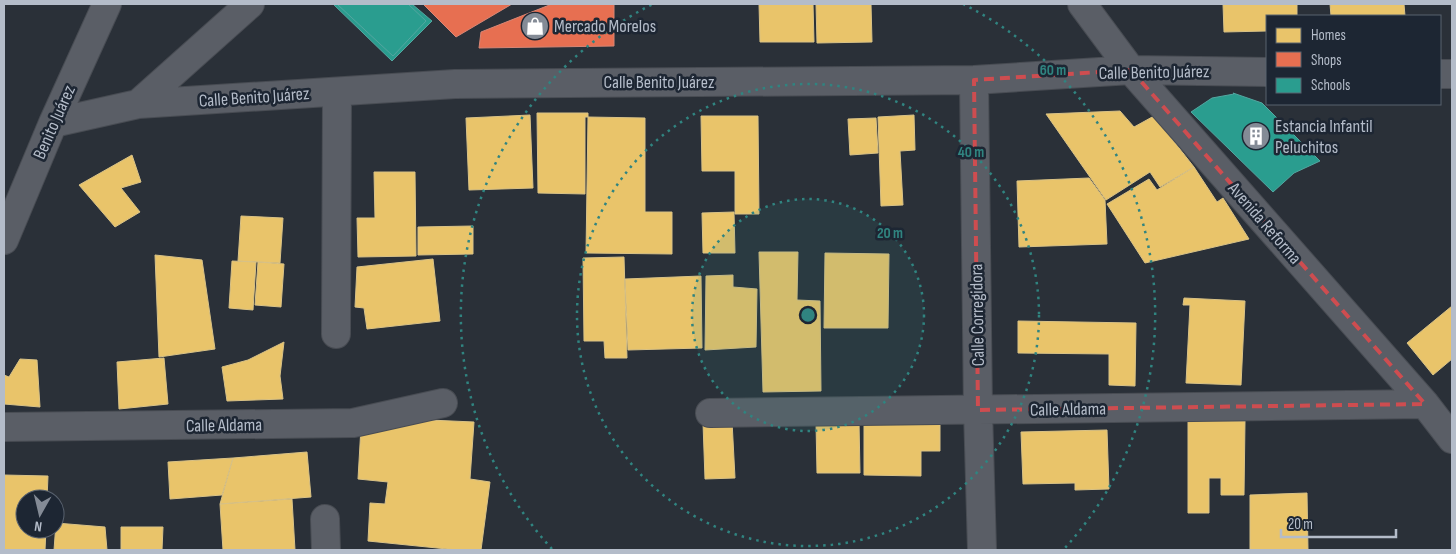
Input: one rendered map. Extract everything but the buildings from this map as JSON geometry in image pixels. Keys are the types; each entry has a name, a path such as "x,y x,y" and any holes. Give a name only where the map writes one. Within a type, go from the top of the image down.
{"street":[{"name":"Benito Juárez","path":"4,240 53,123 107,4"},
{"path":"138,104 250,4"},
{"name":"Avenida Reforma","path":"1082,4 1131,70 1425,404 1452,439"},
{"name":"Calle Benito Juárez","path":"53,123 138,104 455,84 974,80 1131,70 1266,72"},
{"name":"Calle Corregidora","path":"974,80 978,410 982,550"},
{"path":"336,334 337,92"},
{"name":"Calle Aldama","path":"4,427 353,423 443,404"},
{"name":"Calle Aldama","path":"710,413 1425,404"},
{"path":"325,519 326,550"}],"highlighted area":[{"path":"1131,70 1425,404 978,410 974,80"}],"place":[{"name":"Mercado Morelos","path":"535,26"},
{"name":"Estancia Infantil Peluchitos","path":"1256,136"}]}
